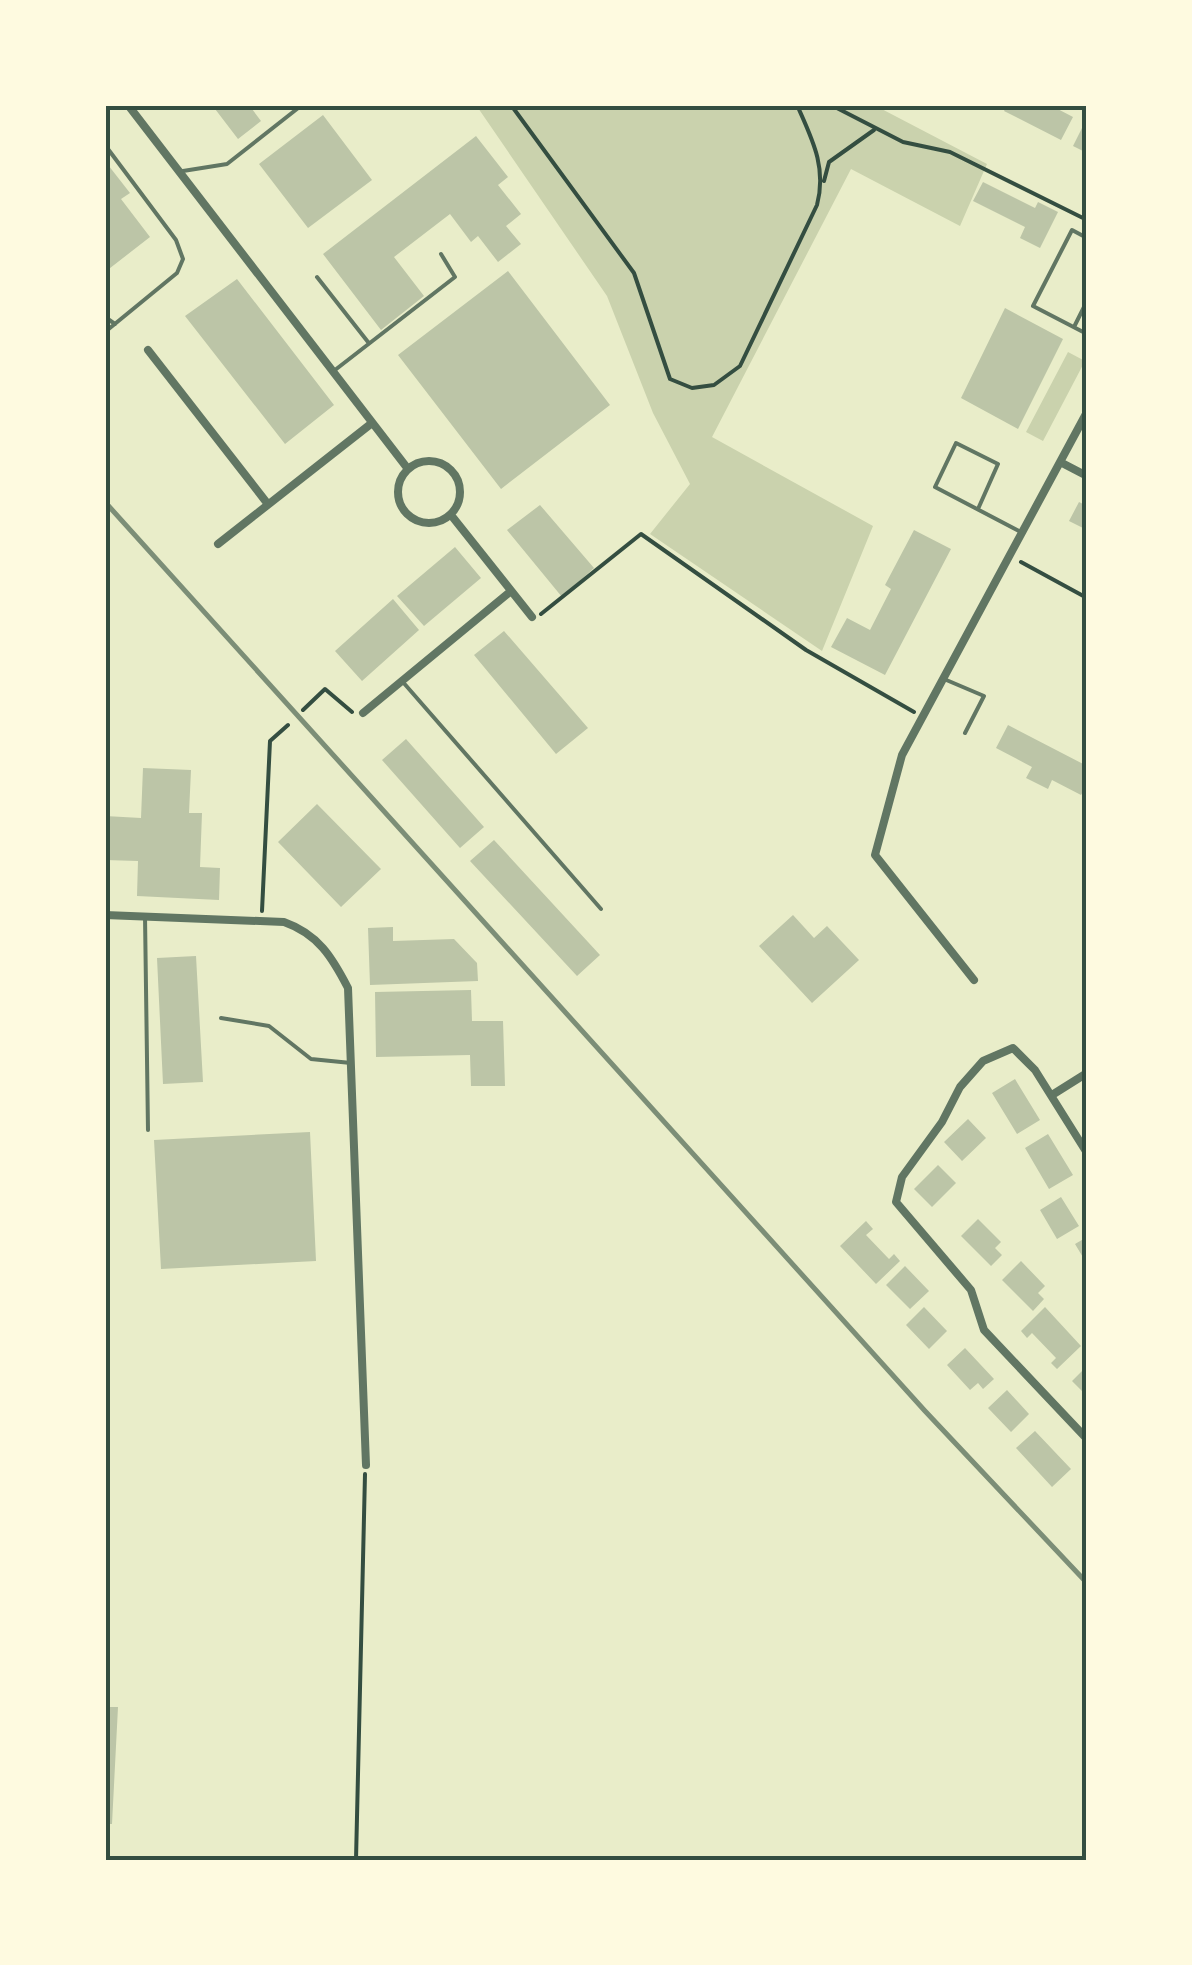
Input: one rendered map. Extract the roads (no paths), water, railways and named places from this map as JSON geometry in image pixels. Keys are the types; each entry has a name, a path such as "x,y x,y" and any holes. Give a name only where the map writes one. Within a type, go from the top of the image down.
{"street":[{"path":"128,105 408,470"},
{"path":"148,350 267,503"},
{"path":"974,980 875,854 902,755 1087,412"},
{"path":"218,544 372,423"},
{"path":"428,461 454,473 461,492 450,516 425,523 406,513 399,486 408,470 428,461"},
{"path":"1062,463 1087,476"},
{"path":"450,516 532,617"},
{"path":"363,713 511,591"},
{"path":"105,914 262,920 307,930 332,956 348,988 366,1465"},
{"path":"1087,1153 1052,1095 1014,1048 983,1062 960,1088 942,1122 902,1176 896,1202 971,1290 984,1330 1087,1439"},
{"path":"1052,1095 1087,1073"}],"lane":[{"path":"180,172 227,164 302,105"},
{"path":"105,145 176,240 183,258 176,273 105,332"},
{"path":"1087,238 1072,230 1032,306 1087,334"},
{"path":"332,373 455,277 440,254"},
{"path":"317,277 368,342"},
{"path":"1074,326 1087,301"},
{"path":"105,317 115,324"},
{"path":"978,509 998,464 956,442 935,487 1024,533"},
{"path":"944,679 984,696 965,733"},
{"path":"402,681 601,909"},
{"path":"145,916 148,1130"},
{"path":"222,1018 269,1026 312,1059 351,1063"}],"railway":[{"path":"105,502 925,1411 1087,1583"}]}
